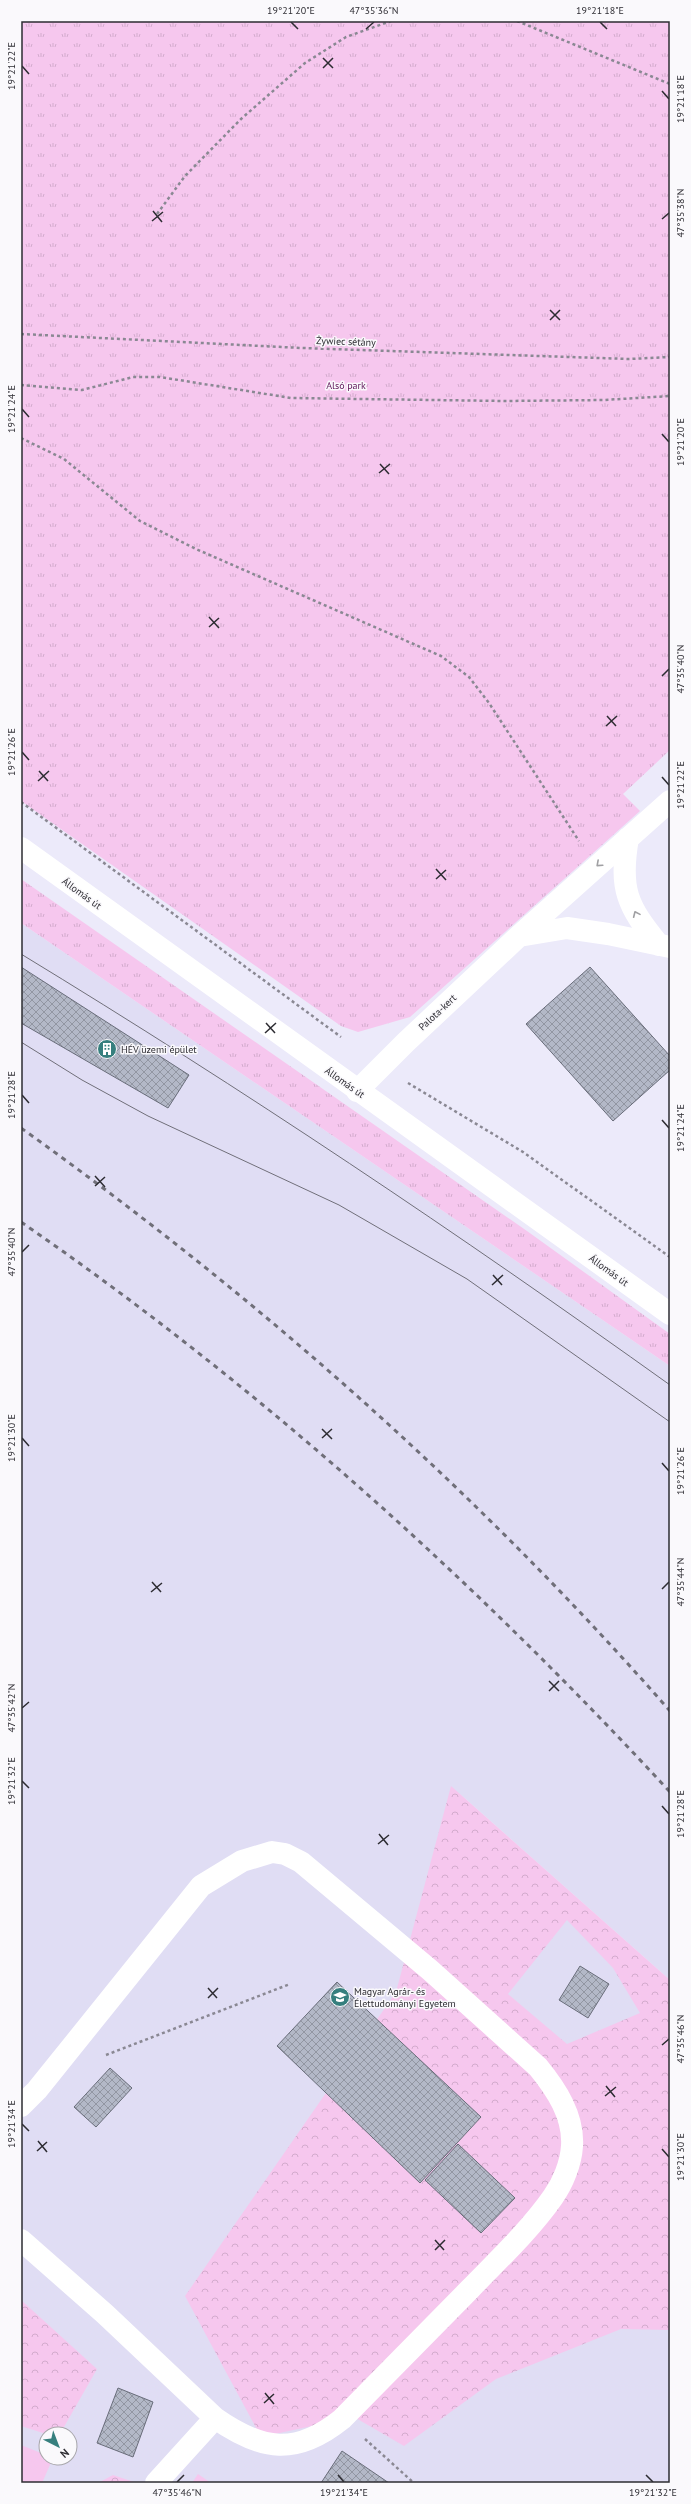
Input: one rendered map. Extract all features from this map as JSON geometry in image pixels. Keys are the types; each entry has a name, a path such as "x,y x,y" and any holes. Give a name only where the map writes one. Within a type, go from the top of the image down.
{"main road":[{"name":"Palota-kert","path":"358,1091 381,1066 519,936 670,801"},
{"path":"628,838 623,867 627,894 639,920 664,946"},
{"name":"Állomás út","path":"21,848 670,1314"},
{"path":"519,936 567,928 608,934 664,946"},
{"path":"21,2106 37,2090 201,1886 242,1861 272,1852 285,1854 301,1862 430,1970 538,2067 552,2084 561,2100 571,2130 572,2146 567,2171 554,2196 494,2265 342,2419 323,2434 300,2443 281,2445 265,2444 248,2439 215,2418 105,2314 21,2240"},
{"path":"156,2483 215,2418"}],"path":[{"path":"157,214 185,176 241,119 305,63 346,37 391,21"},
{"path":"517,21 670,84"},
{"name":"Żywiec sétány","path":"21,334 302,348 629,360 670,357"},
{"path":"21,385 82,390 133,377 160,377 291,398 504,401 604,400 670,396"},
{"path":"21,438 64,459 140,521 196,549 441,656 468,678 489,703 596,868"},
{"path":"21,802 342,1038"},
{"path":"381,1066 523,1152 670,1257"},
{"path":"98,2058 290,1984"},
{"path":"342,2419 414,2483"}],"shaded area":[{"path":"21,923 670,1366 670,1980 459,1793 670,2013 670,2483 21,2483"}],"green space":[{"name":"Alsó park","path":"21,21 670,21 670,750 623,794 640,811 410,1017 358,1032 341,1026 21,801"},
{"path":"21,879 527,1231 670,1334 670,1366 21,923"},
{"path":"451,1786 670,1980 670,2330 621,2329 496,2379 404,2446 354,2417 261,2437 185,2296 396,1992","holes":["567,1920 613,1968 640,2013 567,2044 508,1994"]},
{"path":"21,2300 97,2369 65,2426 38,2426 38,2431 21,2426"},
{"path":"21,2445 38,2452 38,2466 49,2466 42,2483 21,2483"},
{"path":"198,2474 211,2483 192,2483"},
{"path":"113,2475 137,2483 98,2483"}],"building":[{"name":"HÉV üzemi épület","path":"21,967 189,1075 168,1108 21,1023"},
{"path":"590,967 670,1056 670,1070 613,1121 526,1024"},
{"path":"580,1966 609,1984 588,2018 559,2000"},
{"path":"337,1982 481,2117 420,2183 277,2046"},
{"path":"110,2068 132,2088 96,2127 74,2107"},
{"path":"458,2144 515,2198 481,2233 425,2180"},
{"path":"118,2388 153,2402 133,2457 97,2443"},
{"path":"342,2451 389,2483 321,2483"}],"tram line":[{"path":"21,954 186,1057 350,1164 511,1273 670,1385"},
{"path":"21,1042 82,1080 148,1116 339,1205 467,1279 670,1422"}],"railway":[{"path":"21,1128 109,1193 195,1260 280,1329 362,1401 443,1475 521,1551 597,1630 670,1711"},
{"path":"21,1222 109,1285 195,1350 361,1489 441,1562 519,1637 596,1713 670,1792"}],"place":[{"name":"HÉV üzemi épület","path":"107,1049"},
{"name":"Magyar Agrár- és Élettudományi Egyetem","path":"340,1997"}]}
